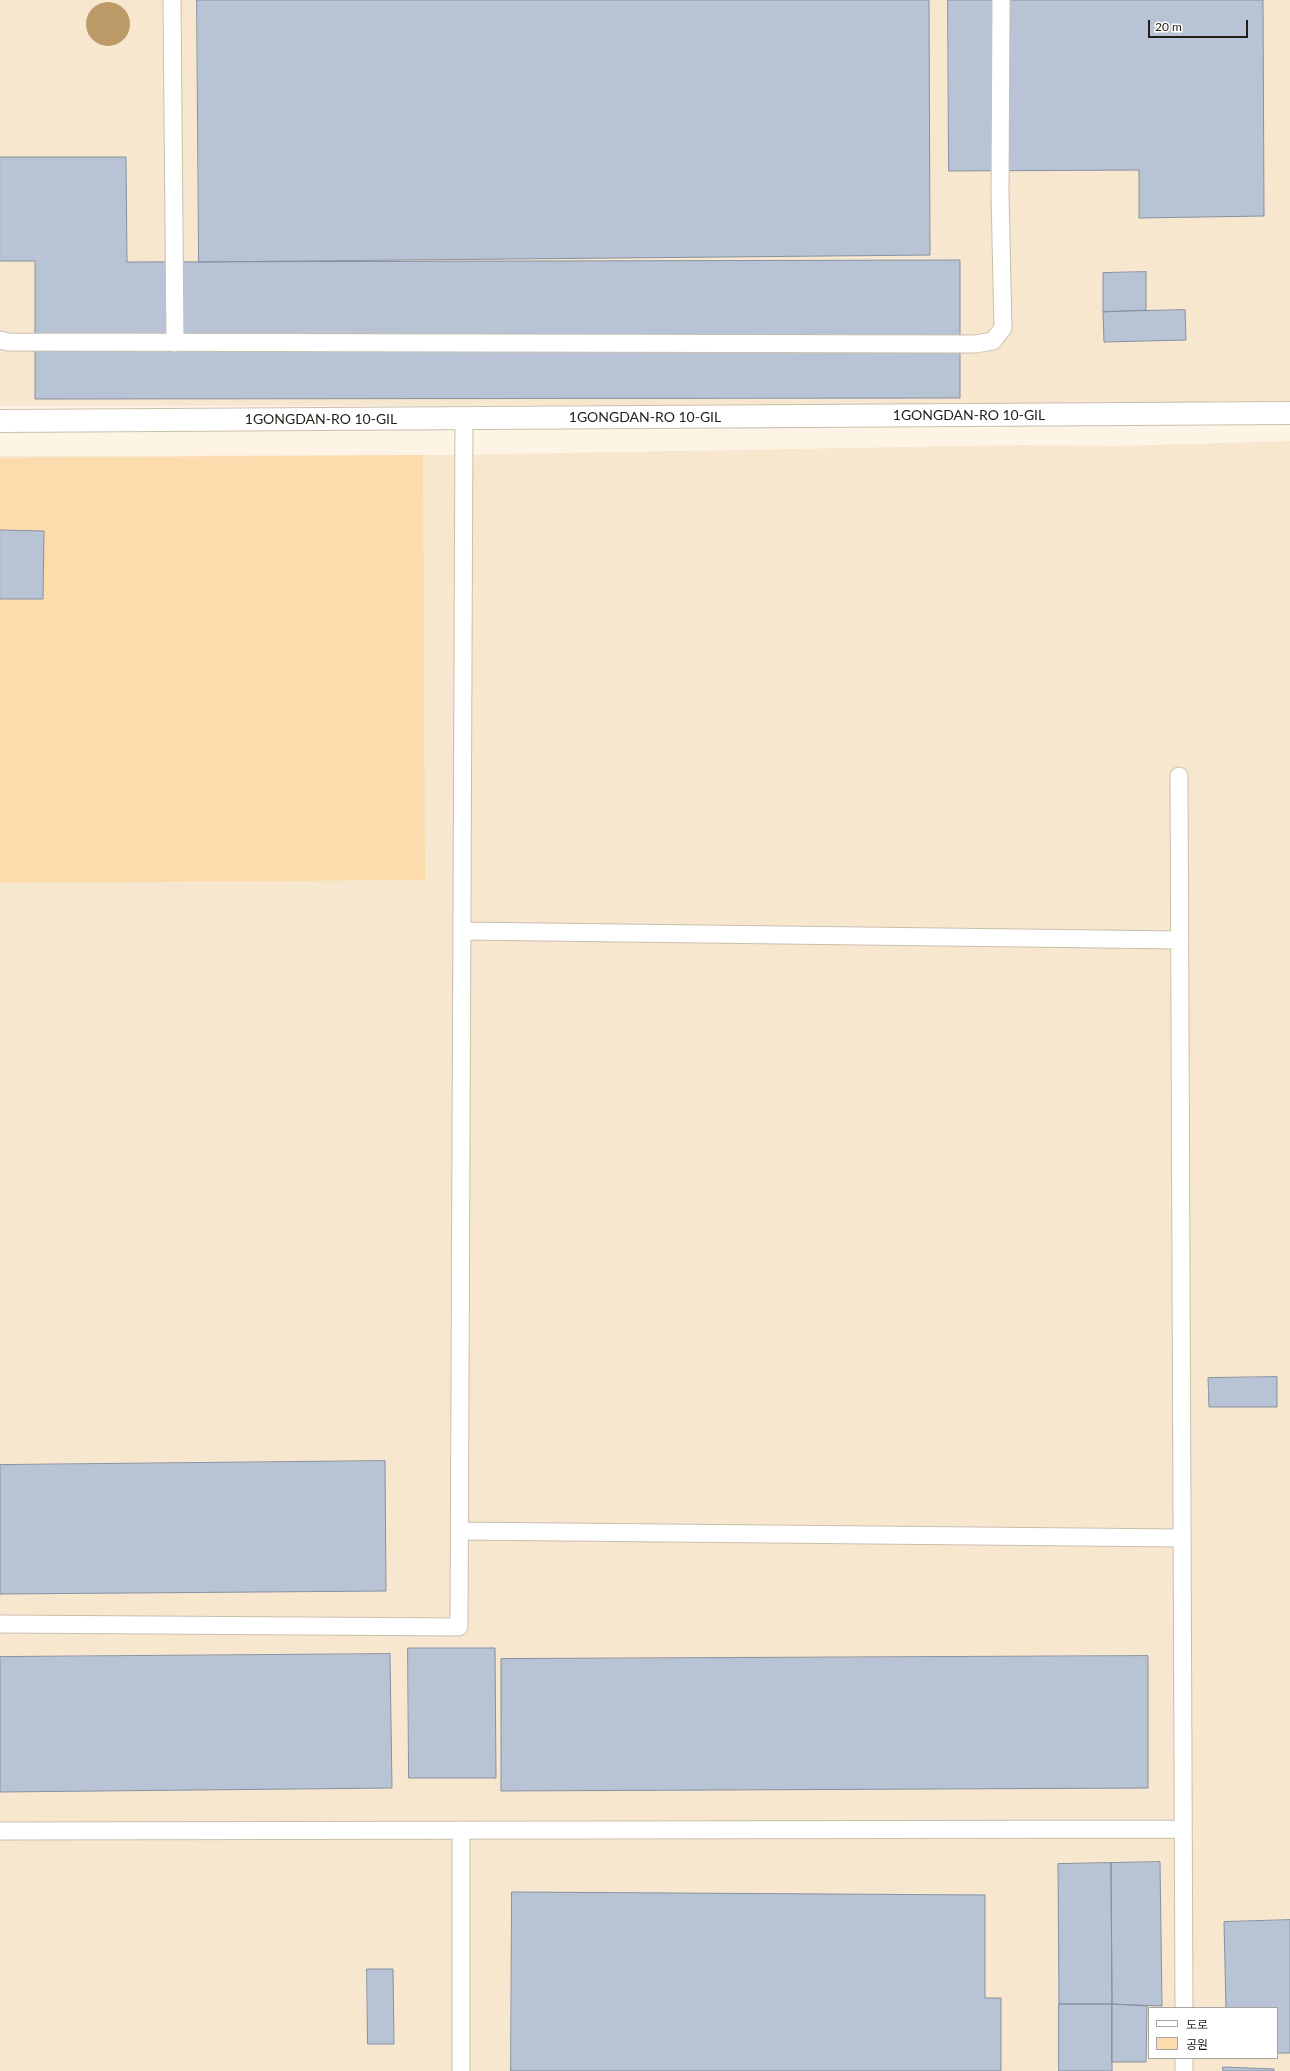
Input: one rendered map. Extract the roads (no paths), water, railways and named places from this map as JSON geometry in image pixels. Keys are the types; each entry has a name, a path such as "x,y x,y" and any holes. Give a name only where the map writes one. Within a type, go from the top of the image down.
{"street":[{"name":"1GONGDAN-RO 10-GIL","path":"0,421 1290,413"}],"lane":[{"path":"172,0 175,343"},
{"path":"0,340 8,342 175,343 975,344 993,341 1002,328 1000,193 1001,0"},
{"path":"0,1624 459,1626 464,418"},
{"path":"1179,776 1184,2007"},
{"path":"463,931 1180,940"},
{"path":"460,1532 1182,1538"},
{"path":"0,1831 1183,1829"},
{"path":"460,2071 461,1830"},
{"path":"1184,2059 1184,2071"}]}
